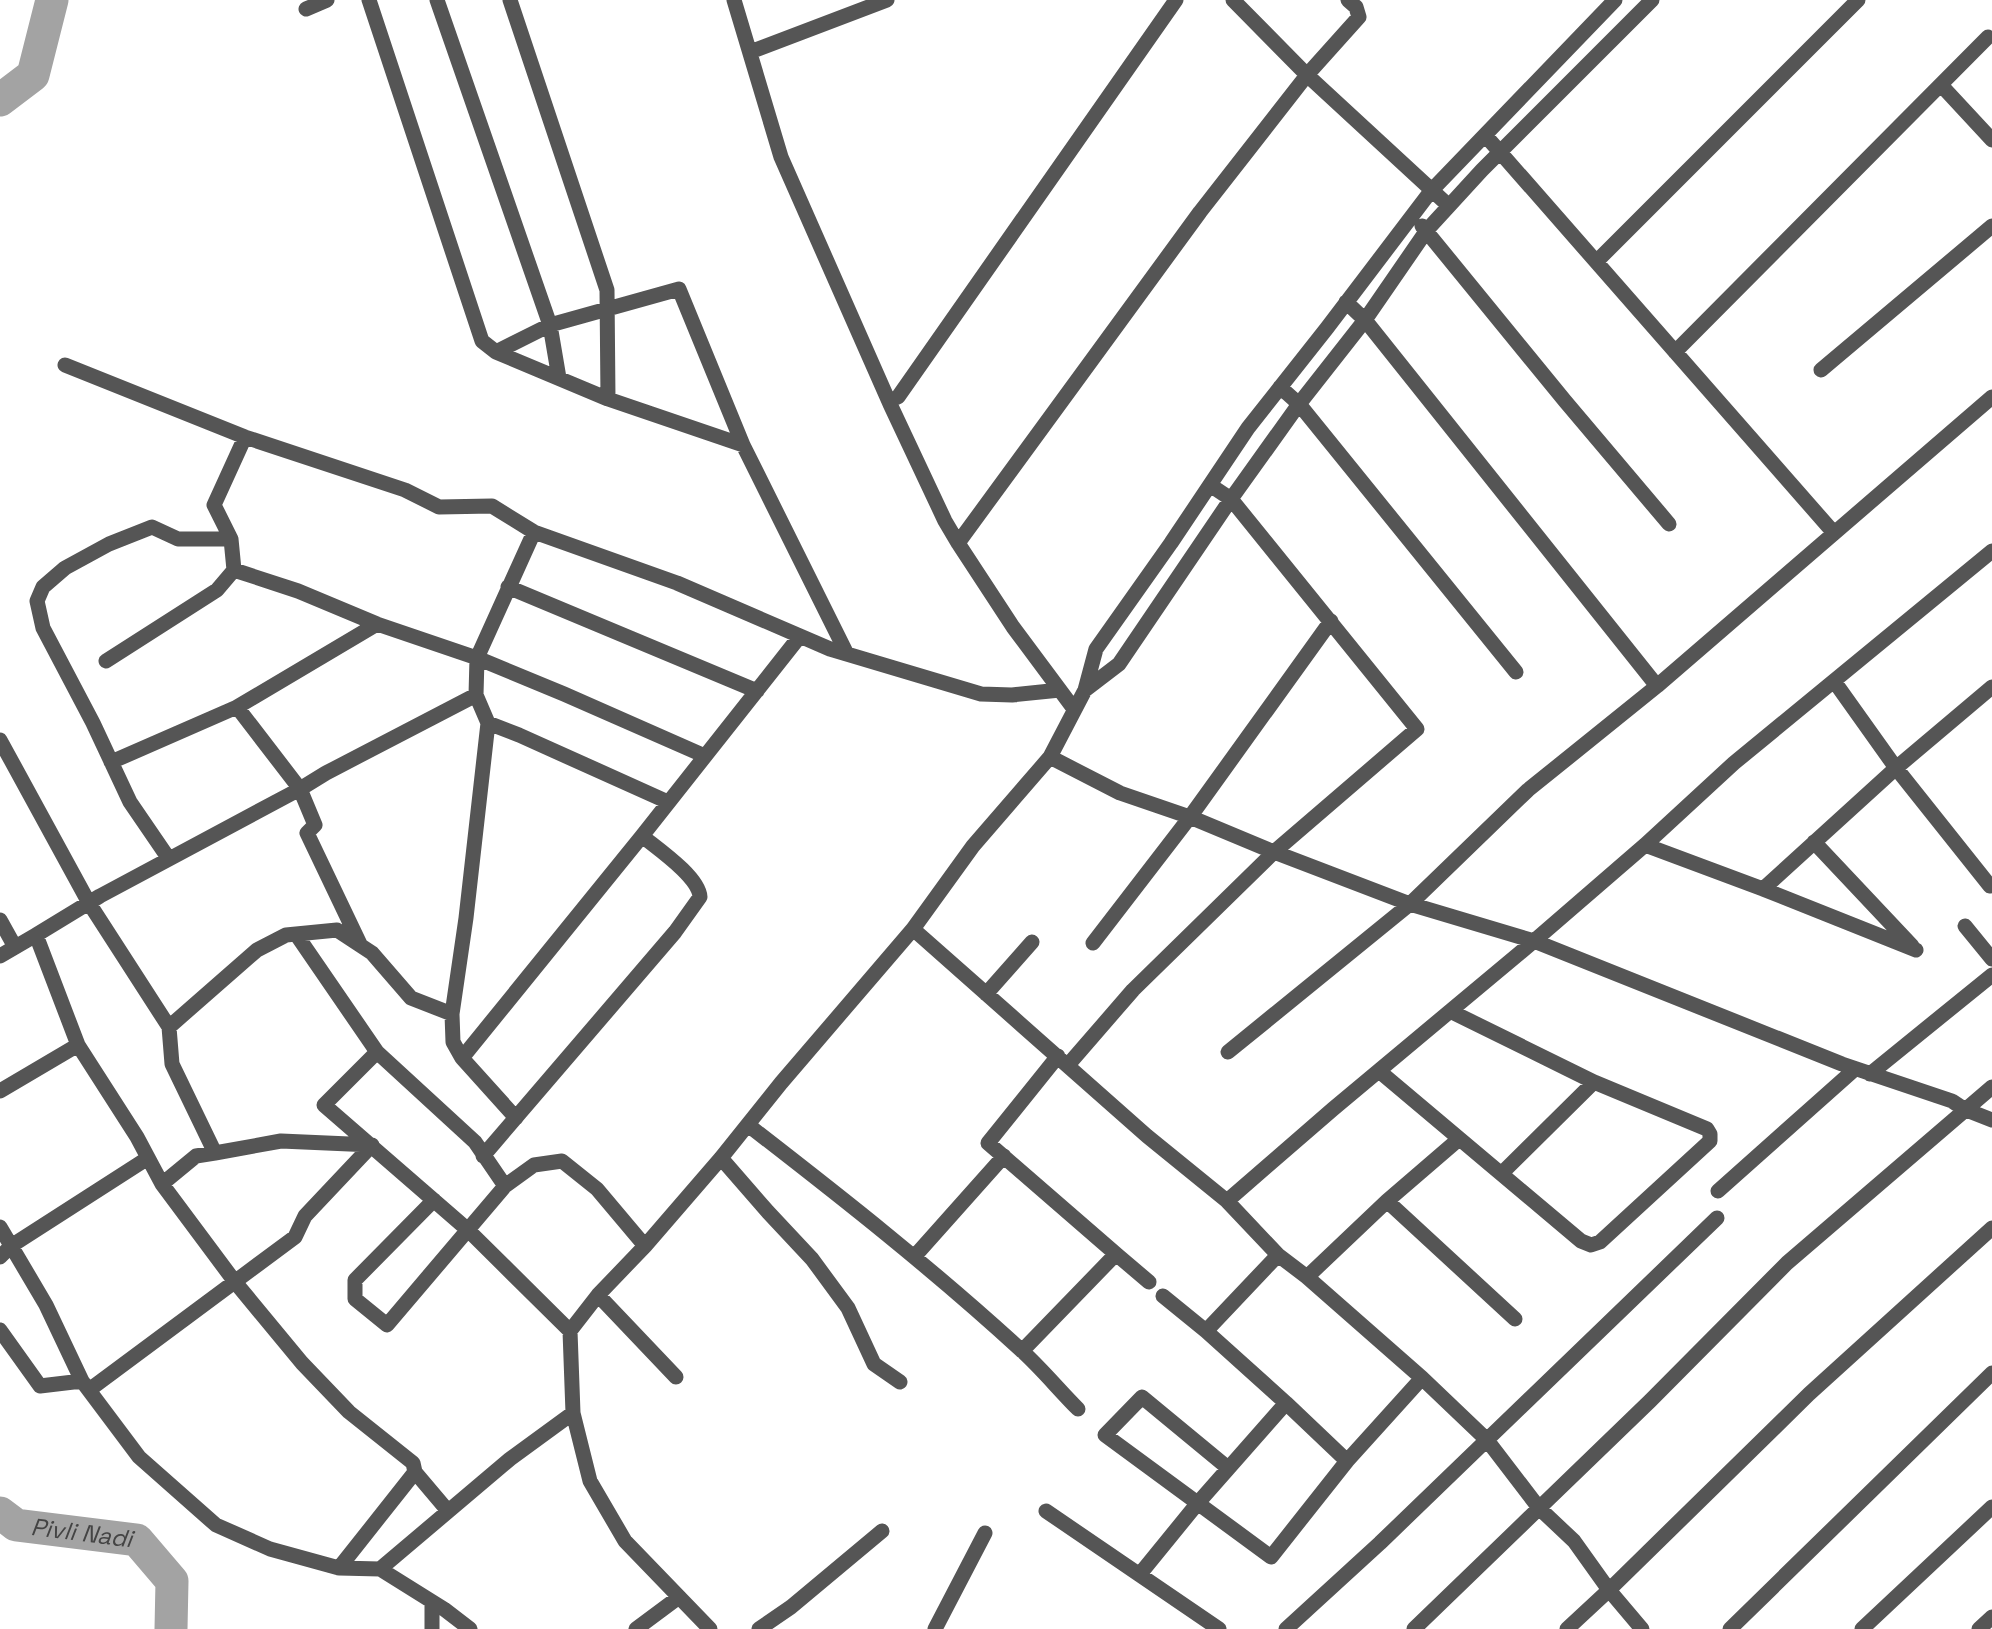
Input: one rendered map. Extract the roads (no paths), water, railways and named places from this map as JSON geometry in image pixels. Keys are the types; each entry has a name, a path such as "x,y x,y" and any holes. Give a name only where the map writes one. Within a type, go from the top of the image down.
{"street":[{"path":"306,9 327,0"},
{"path":"369,0 482,341 496,352 608,399 744,446"},
{"path":"437,0 550,325 559,378"},
{"path":"510,0 607,290 608,399"},
{"path":"734,0 781,157 890,404 958,543 1033,656 1074,709"},
{"path":"750,52 857,5 887,0"},
{"path":"898,397 1176,0"},
{"path":"1233,0 1307,75 1449,206"},
{"path":"958,543 1200,212 1307,75 1359,17 1356,7 1348,0"},
{"path":"710,1629 625,1541 591,1481 573,1413 570,1331 598,1295 645,1246 721,1158 912,929 973,846 1050,757 1085,690 1096,649 1248,428 1411,216 1431,191 1615,0"},
{"path":"1085,690 1119,664 1231,499 1299,404 1365,320 1427,230 1500,152 1652,0"},
{"path":"1597,261 1858,0"},
{"path":"1676,352 1989,37"},
{"path":"1941,85 1992,140"},
{"path":"1485,135 1834,534"},
{"path":"1411,216 1427,230 1565,401 1669,524"},
{"path":"1821,370 1992,226"},
{"path":"496,352 550,325 679,289 744,446 847,654"},
{"path":"1346,302 1365,320 1657,686"},
{"path":"65,366 245,437 405,490 440,507 492,506 534,532 677,583 847,654 981,694 1012,695 1060,690"},
{"path":"1280,387 1299,404 1516,672"},
{"path":"1228,1052 1410,903 1528,790 1657,686 1992,397"},
{"path":"106,661 217,590 234,570 231,539 214,505 245,437"},
{"path":"1149,1282 988,1143 1063,1060 1275,852 1417,729 1231,499 1210,485"},
{"path":"169,859 130,802 93,723 43,628 37,602 43,587 65,568 110,544 152,527 178,539 231,539"},
{"path":"516,1118 462,1058 453,1042 452,1014 466,918 488,723 477,695 477,658 534,532"},
{"path":"1227,1202 1645,845 1734,763 1992,551"},
{"path":"234,570 298,591 377,624 477,658 705,756"},
{"path":"508,587 757,691"},
{"path":"1093,943 1190,817 1331,621"},
{"path":"111,762 237,707 377,624"},
{"path":"462,1058 800,636"},
{"path":"1834,681 1896,768 1990,886"},
{"path":"1763,888 1896,768 1992,687"},
{"path":"0,956 89,903 326,773 477,695"},
{"path":"237,707 300,789 315,825 307,833 362,946"},
{"path":"488,723 668,802"},
{"path":"0,740 89,903 169,1028 172,1064 215,1153"},
{"path":"1050,757 1120,793 1190,817 1410,903 1534,941 1855,1069 1952,1101 1964,1109 1992,1120"},
{"path":"483,1156 675,932 700,897 700,890 692,880 642,836"},
{"path":"1645,845 1763,888 1916,950 1814,842"},
{"path":"0,920 15,947"},
{"path":"1965,926 1992,959"},
{"path":"912,929 1147,1136 1227,1202 1278,1254 1308,1277 1422,1378 1487,1440 1539,1508 1574,1541 1609,1590 1642,1629"},
{"path":"169,1028 257,950 286,935 337,930 372,953 411,998 452,1014"},
{"path":"296,934 377,1052 475,1142 505,1186"},
{"path":"36,935 78,1045 162,1184 235,1282 302,1363 349,1412 414,1463 415,1472 448,1511"},
{"path":"986,994 1032,942"},
{"path":"1870,1074 1992,975"},
{"path":"1379,1071 1581,1241 1591,1245 1600,1242 1710,1141 1707,1129 1594,1082 1452,1012"},
{"path":"0,1091 78,1045"},
{"path":"377,1052 324,1105 468,1230 570,1331"},
{"path":"1718,1191 1855,1069"},
{"path":"1502,1173 1594,1082"},
{"path":"1414,1629 1650,1401 1787,1263 1992,1087"},
{"path":"748,1125 862,1213 914,1257 1022,1351 1078,1410"},
{"path":"1308,1277 1387,1201 1459,1139"},
{"path":"162,1184 196,1156 281,1142 372,1145"},
{"path":"0,1330 40,1386 86,1386 235,1282 295,1237 305,1216 372,1145"},
{"path":"914,1257 1004,1156"},
{"path":"0,1257 11,1246 148,1158"},
{"path":"721,1158 813,1259 848,1308 874,1364 900,1382"},
{"path":"434,1200 355,1280 356,1299 387,1325 505,1186 534,1164 562,1161 597,1190 645,1246"},
{"path":"1387,1201 1515,1319"},
{"path":"1286,1629 1487,1440 1717,1218"},
{"path":"0,1227 46,1305 86,1386 140,1457 216,1525 270,1549 339,1568 380,1569 470,1629"},
{"path":"1567,1629 1809,1394 1992,1228"},
{"path":"1022,1351 1116,1254"},
{"path":"1206,1331 1278,1254"},
{"path":"598,1295 676,1377"},
{"path":"1163,1296 1206,1331 1347,1461"},
{"path":"1731,1629 1992,1373"},
{"path":"1228,1468 1142,1396 1105,1435 1271,1557 1347,1461 1422,1378"},
{"path":"1140,1574 1197,1504 1286,1403"},
{"path":"380,1569 510,1459 573,1413"},
{"path":"339,1568 415,1472"},
{"path":"1862,1629 1992,1506"},
{"path":"1046,1511 1220,1629"},
{"path":"759,1629 807,1594 882,1531"},
{"path":"935,1629 985,1533"},
{"path":"636,1629 679,1597"},
{"path":"432,1602 432,1629"},
{"path":"1979,1629 1992,1617"}],"waterway":[{"name":"Pivli Nadi","path":"0,100 33,75 52,0"},
{"name":"Pivli Nadi","path":"0,1513 16,1525 137,1540 172,1581 171,1629"}]}
